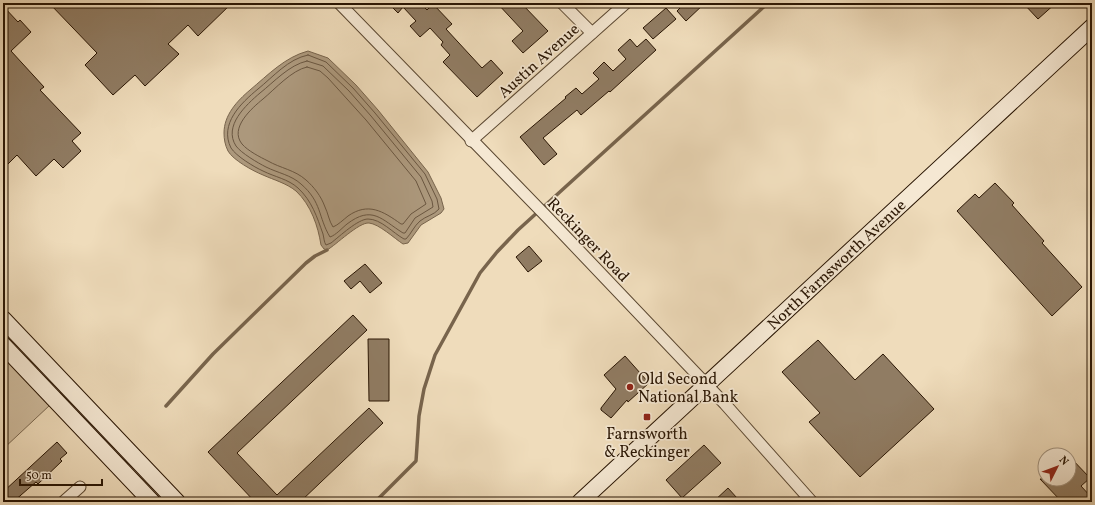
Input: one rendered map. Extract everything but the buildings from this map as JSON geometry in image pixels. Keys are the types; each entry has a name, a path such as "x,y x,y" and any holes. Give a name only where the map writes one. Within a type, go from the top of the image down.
{"main road":[{"name":"North Farnsworth Avenue","path":"580,502 1092,27"},
{"path":"3,319 177,502"},
{"path":"3,345 152,502"}],"street":[{"name":"Reckinger Road","path":"339,3 706,384 812,502"},
{"path":"562,3 592,33"},
{"name":"Austin Avenue","path":"471,141 626,3"},
{"path":"63,502 80,487"}],"shaded area":[{"path":"3,355 50,405 3,449"},
{"path":"60,392 125,459 128,465 127,466 58,394"}],"water":[{"path":"308,51 328,58 356,85 428,172 441,198 444,209 441,213 421,225 408,243 403,244 382,229 369,223 359,226 327,250 324,249 321,245 316,223 310,209 296,191 249,168 234,158 228,151 224,140 226,120 236,104 245,94 277,67 284,62"}],"waterway":[{"path":"375,502 416,461 419,416 424,389 435,355 480,273 518,230 768,3"},
{"path":"166,406 213,354 306,263 315,256 327,250"}],"place":[{"name":"Old Second National Bank","path":"630,387"},
{"name":"Farnsworth & Reckinger","path":"647,417"}]}
